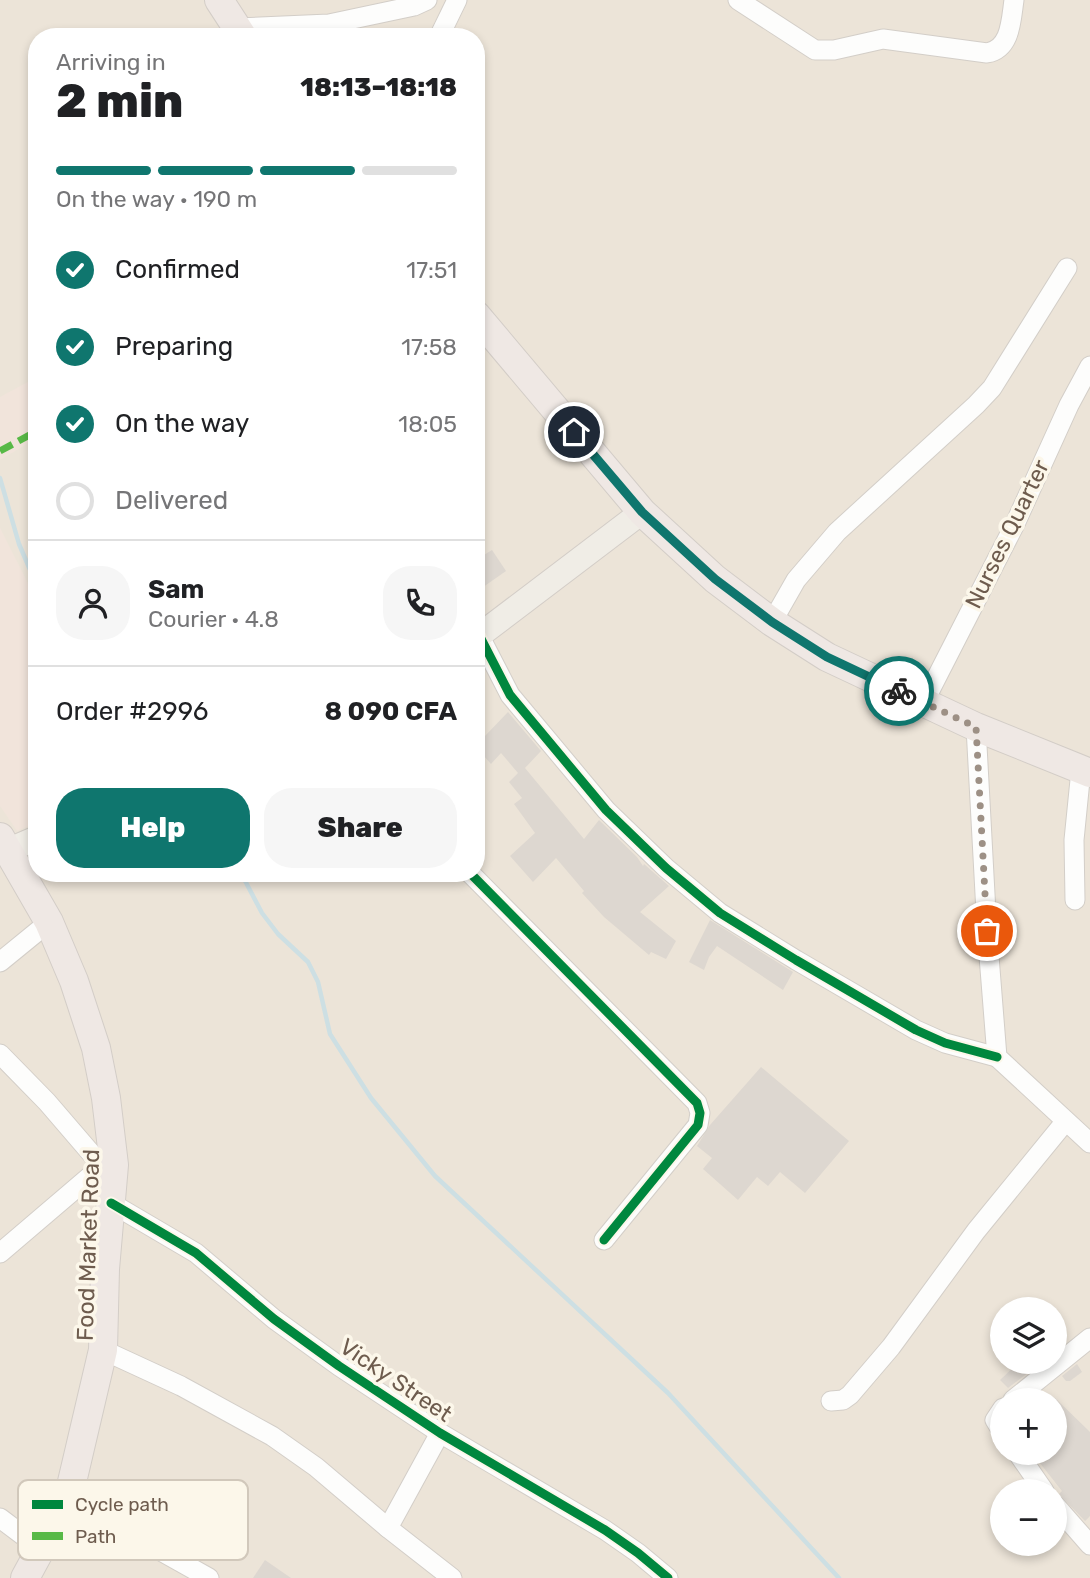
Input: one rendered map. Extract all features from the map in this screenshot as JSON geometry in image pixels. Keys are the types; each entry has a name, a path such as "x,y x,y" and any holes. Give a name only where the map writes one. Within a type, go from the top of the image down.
{"highway":[{"path":"219,0 237,28"},
{"path":"485,326 642,512 715,579 772,622 827,657 976,727 1085,771"},
{"name":"Food Market Road","path":"5,844 49,922 74,981 96,1048 106,1098 111,1203 103,1350 73,1480"},
{"name":"Food Market Road","path":"25,1578 35,1560"}],"main road":[{"path":"485,628 642,512"},
{"path":"5,844 28,840"}],"street":[{"path":"289,28 329,24 414,6 427,0"},
{"path":"443,28 457,0"},
{"path":"738,0 814,50 834,50 884,39 987,53 996,52 1003,45 1014,0"},
{"path":"772,622 796,580 836,532 992,388 1067,268"},
{"name":"Nurses Quarter","path":"924,702 1015,524 1069,405 1090,366"},
{"path":"485,649 510,695 606,810 720,913 916,1030 945,1043 997,1057 1090,1143"},
{"path":"976,727 997,1057"},
{"path":"1075,900 1074,840 1085,771"},
{"path":"479,882 697,1103 700,1113 698,1125 604,1240"},
{"path":"0,962 49,922"},
{"path":"0,1054 108,1165 0,1252"},
{"path":"831,1401 836,1402 850,1395 891,1347 976,1231 1065,1122"},
{"name":"Vicky Street","path":"111,1203 196,1253 274,1319 339,1366 440,1433 605,1530 668,1578"},
{"path":"1028,1388 1090,1338"},
{"path":"103,1350 181,1386 272,1436 316,1467 452,1578"},
{"path":"388,1528 440,1433"},
{"path":"0,1518 18,1532"},
{"path":"1067,1519 1090,1545"},
{"path":"176,1560 209,1578"}],"shaded area":[{"path":"0,0 1090,0 1090,1578 0,1578"},
{"path":"28,382 28,443 0,460 0,397"},
{"path":"0,528 28,583 28,827 17,831 0,806"}],"building":[{"path":"492,550 506,571 485,586 485,554"},
{"path":"508,712 541,751 525,768 584,839 599,820 643,866 644,864 669,886 640,912 676,941 666,959 651,952 649,955 604,917 556,858 533,882 510,856 535,833 514,804 522,798 509,782 518,773 501,753 491,764 485,757 485,736"},
{"path":"710,920 793,972 783,990 717,946 704,970 689,962"},
{"path":"761,1067 849,1141 805,1193 780,1172 768,1186 757,1177 738,1200 703,1169 712,1158 697,1146 710,1125"},
{"path":"1077,1364 1082,1372 1066,1381 1062,1376"},
{"path":"1006,1374 1026,1374 1008,1388 1000,1380"},
{"path":"1067,1410 1090,1432 1090,1516 1085,1521 1067,1502 1067,1479 1053,1479 1042,1465 1067,1465"},
{"path":"265,1560 291,1578 253,1578"}],"waterway":[{"path":"0,478 19,544 28,565"},
{"path":"246,882 262,913 278,934 308,962 318,982 330,1034 371,1098 435,1176 668,1393 839,1578"}],"marked path":[{"path":"0,451 28,436"}],"cycle path":[{"path":"485,646 510,695 606,810 666,868 720,913 916,1030 945,1043 997,1057"},
{"path":"479,882 697,1103 700,1113 698,1125 604,1240"},
{"path":"111,1203 196,1253 274,1319 339,1366 440,1433 605,1530 668,1578"}],"way so far":[{"path":"899,691 976,727 987,931"}],"route":[{"path":"574,432 642,512 715,579 772,622 827,657 899,691"}]}
